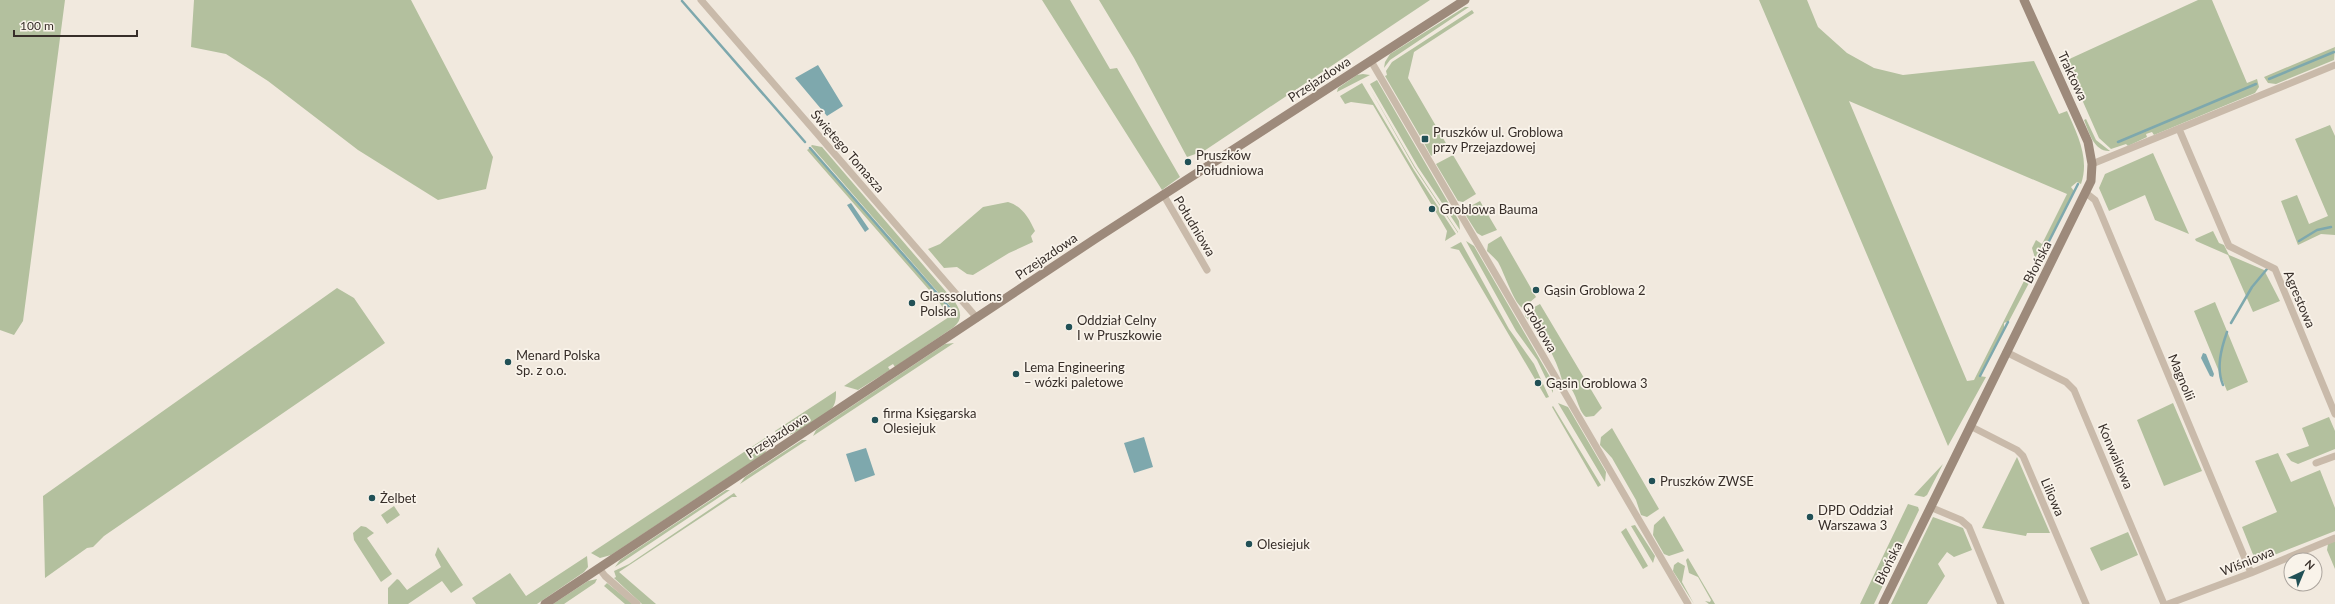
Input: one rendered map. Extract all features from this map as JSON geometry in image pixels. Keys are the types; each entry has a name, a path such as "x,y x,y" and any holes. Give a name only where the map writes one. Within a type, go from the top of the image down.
{"street":[{"name":"Świętego Tomasza","path":"701,0 977,318"},
{"name":"Przejazdowa","path":"545,604 1163,194 1465,0"},
{"name":"Traktowa","path":"2024,0 2085,133 2092,164"},
{"name":"Groblowa","path":"1371,61 1688,604"},
{"path":"2092,164 2335,65"},
{"name":"Agrestowa","path":"2179,129 2228,246 2275,269 2335,414"},
{"name":"Błońska","path":"1883,604 2006,352 2086,193 2091,181 2092,164"},
{"name":"Magnolii","path":"2086,193 2095,200 2099,209 2250,573"},
{"name":"Południowa","path":"1163,194 1207,270"},
{"name":"Konwaliowa","path":"2006,352 2066,382 2074,390 2164,604"},
{"name":"Liliowa","path":"1970,426 2017,450 2023,456 2086,604"},
{"path":"2316,463 2335,456"},
{"path":"1930,507 1961,520 1969,527 2001,604"},
{"name":"Wiśniowa","path":"2168,604 2250,573 2335,538"},
{"path":"600,568 605,576 637,604"}],"green space":[{"path":"0,0 65,0 23,321 14,335 0,330"},
{"path":"194,0 411,0 493,157 486,189 438,200 358,150 268,81 226,54 191,47"},
{"path":"1042,0 1070,0 1110,69 1117,68 1180,177 1162,190"},
{"path":"1099,0 1430,0 1204,151 1187,157 1134,58"},
{"path":"1759,0 1807,0 1818,27 1847,53 1874,68 1903,75 2034,61 2059,114 2067,111 2075,128 2081,146 2084,165 2081,184 2077,182 2071,187 2074,191 2045,248 2041,251 2041,255 2037,255 2035,258 2032,248 2036,240 2042,244 2067,194 1849,101 1967,381 1974,380 2027,275 2032,269 2035,275 2035,280 2029,283 2009,321 2004,323 2004,328 1979,376 1986,377 1948,446"},
{"path":"2198,0 2212,0 2247,83 2257,79 2259,87 2255,93 2154,135 2152,132 2146,134 2147,137 2128,146 2126,144 2111,149 2099,138 2065,61"},
{"path":"1465,7 1469,7 1390,60 1384,68 1385,62 1390,54"},
{"path":"1472,10 1474,13 1414,52 1408,78 1447,145 1431,156 1424,143 1428,141 1424,134 1420,136 1385,76 1387,75 1386,71 1392,62"},
{"path":"2335,47 2334,60 2276,84 2268,83 2264,77"},
{"path":"1357,75 1370,75 1337,92 1338,88"},
{"path":"1377,80 1459,221 1460,230 1418,167 1370,84"},
{"path":"1362,83 1414,170 1456,234 1445,241 1447,231 1373,105 1351,102 1345,104 1340,96"},
{"path":"1369,87 1415,167 1458,233 1414,167"},
{"path":"2086,119 2096,140 2110,151 2104,150 2096,145 2084,120"},
{"path":"2330,125 2335,136 2335,235 2321,234 2298,245 2281,201 2297,195 2309,224 2328,216 2295,139"},
{"path":"811,146 822,147 955,302 960,312 959,321 954,327 895,367 893,364 888,367 890,370 858,390 844,386 949,317 937,299 807,150 810,148 948,307 950,306"},
{"path":"2153,153 2189,234 2155,220 2145,195 2109,211 2099,188 2105,174"},
{"path":"1453,155 1476,194 1463,202 1458,201 1436,164"},
{"path":"1480,201 1497,230 1482,236 1477,233 1465,214 1467,208"},
{"path":"1008,202 1017,206 1028,217 1035,231 1031,236 1033,242 1009,253 973,275 967,274 957,267 944,268 928,249 940,244 983,207"},
{"path":"2213,231 2219,243 2224,245 2229,255 2264,270 2280,301 2253,312 2228,255 2196,241 2195,239"},
{"path":"1501,236 1536,297 1523,308 1513,295 1498,262 1487,251 1488,244"},
{"path":"1466,241 1474,246 1553,382 1553,393 1537,360 1516,331"},
{"path":"1461,242 1509,329 1534,364 1549,397 1546,398 1459,250 1450,248"},
{"path":"337,288 354,298 385,343 104,536 93,547 87,548 45,578 43,496"},
{"path":"2215,302 2248,382 2227,391 2194,311"},
{"path":"1540,304 1602,408 1594,416 1586,417 1583,414 1572,389 1562,380 1548,346 1525,316 1525,312"},
{"path":"954,343 813,436 816,430 945,344"},
{"path":"836,391 833,407 817,420 793,434 781,437 776,433 775,431"},
{"path":"1558,403 1568,407 1606,472 1605,482"},
{"path":"2173,403 2202,471 2164,486 2137,420"},
{"path":"1553,406 1601,485 1598,487 1552,407"},
{"path":"2329,417 2335,431 2335,449 2298,464 2291,461 2286,454 2309,446 2302,428"},
{"path":"1612,428 1659,509 1647,517 1641,515 1636,500 1612,458 1600,445 1601,437"},
{"path":"768,436 770,443 765,453 611,555 600,558 591,553"},
{"path":"802,440 807,440 740,484 745,477"},
{"path":"2278,453 2291,482 2320,470 2335,508 2335,531 2259,561 2254,557 2242,527 2277,512 2255,461"},
{"path":"2017,457 2050,533 2027,533 2026,536 1982,528"},
{"path":"1943,464 1927,495 1924,497 1914,495"},
{"path":"726,490 730,490 615,567 620,560"},
{"path":"734,493 737,497 732,497 619,572 656,604 642,604 614,578 616,577 614,571 629,564"},
{"path":"1908,504 1918,507 1919,510 1874,604 1860,604"},
{"path":"394,506 400,515 387,524 381,515"},
{"path":"1664,516 1684,551 1669,556 1664,554 1653,535 1654,525"},
{"path":"1933,517 1963,528 1972,550 1954,557 1947,552 1938,564 1945,576 1927,604 1891,604"},
{"path":"1635,525 1655,556 1653,563 1631,526"},
{"path":"361,526 366,527 374,533 367,538 392,574 381,582 354,540 353,533"},
{"path":"1626,528 1648,566 1643,569 1621,532"},
{"path":"2128,532 2138,555 2101,571 2090,548"},
{"path":"2335,541 2335,569 2327,550 2328,544"},
{"path":"438,547 463,585 451,593 442,581 408,604 388,604 388,588 397,579 407,590 441,567 435,555"},
{"path":"587,556 588,567 584,572 537,604 476,604 472,598 510,573 526,596"},
{"path":"1688,558 1715,604 1709,604 1705,601 1710,602 1711,600 1698,577 1689,573 1686,560"},
{"path":"1678,562 1685,566 1682,582 1694,604 1673,571 1674,565"},
{"path":"597,579 595,583 564,604 553,604 588,581"},
{"path":"607,583 633,604 625,604 604,586"}],"water":[{"path":"818,65 843,106 827,116 795,78"},
{"path":"851,203 869,229 865,232 847,205"},
{"path":"2203,353 2206,354 2214,374 2213,377 2210,376 2201,358"},
{"path":"1144,437 1153,467 1134,473 1124,443"},
{"path":"866,448 875,475 855,482 846,454"}],"waterway":[{"path":"682,1 805,142"},
{"path":"2269,79 2334,52"},
{"path":"2118,142 2256,84"},
{"path":"810,148 949,307"},
{"path":"2042,255 2078,184"},
{"path":"2299,241 2317,230 2331,227"},
{"path":"2231,323 2252,287 2267,269"},
{"path":"1980,376 2008,322"},
{"path":"2223,385 2220,372 2220,358 2227,332"}],"place":[{"name":"Pruszków ul. Groblowa przy Przejazdowej","path":"1425,139"},
{"name":"Pruszków Południowa","path":"1188,162"},
{"name":"Groblowa Bauma","path":"1432,209"},
{"name":"Gąsin Groblowa 2","path":"1536,290"},
{"name":"Glasssolutions Polska","path":"912,303"},
{"name":"Oddział Celny I w Pruszkowie","path":"1069,327"},
{"name":"Menard Polska Sp. z o.o.","path":"508,362"},
{"name":"Lema Engineering – wózki paletowe","path":"1016,374"},
{"name":"Gąsin Groblowa 3","path":"1538,383"},
{"name":"firma Księgarska Olesiejuk","path":"875,420"},
{"name":"Pruszków ZWSE","path":"1652,481"},
{"name":"Żelbet","path":"372,498"},
{"name":"DPD Oddział Warszawa 3","path":"1810,517"},
{"name":"Olesiejuk","path":"1249,544"}]}
